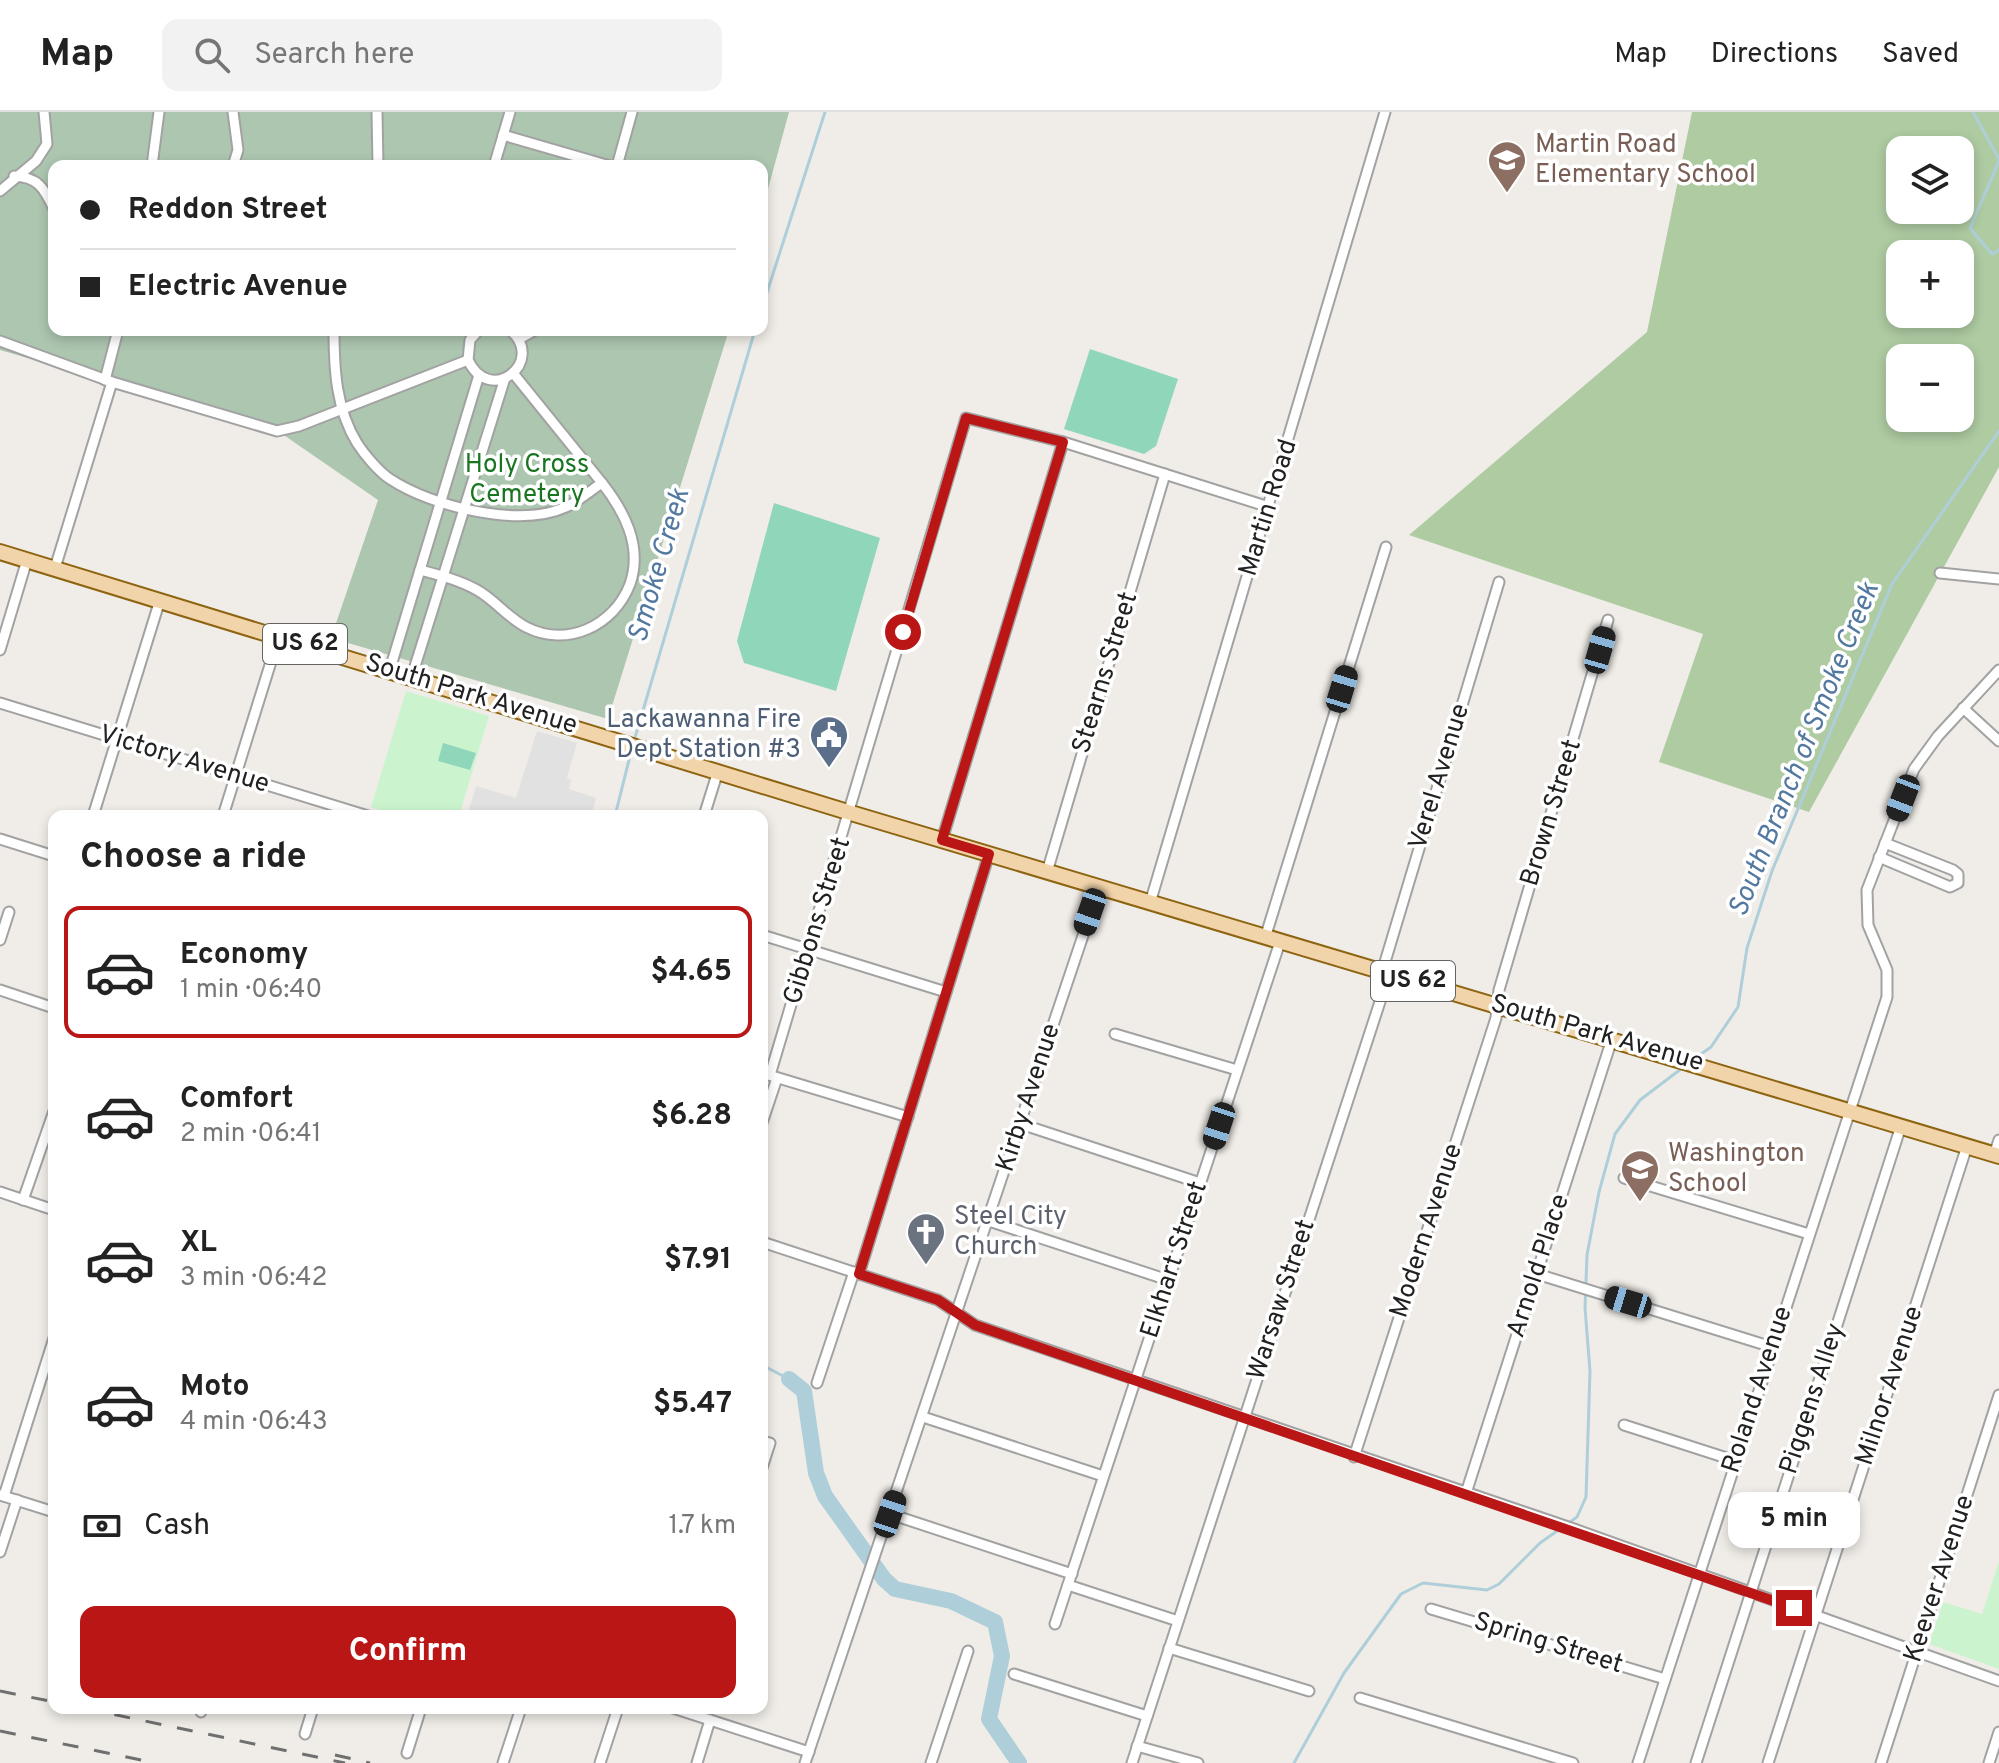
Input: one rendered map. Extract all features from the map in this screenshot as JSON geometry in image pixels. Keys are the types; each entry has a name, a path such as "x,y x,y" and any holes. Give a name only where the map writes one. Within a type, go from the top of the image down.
{"main road":[{"name":"South Park Avenue","path":"0,552 1272,940 1662,1053 1967,1146 1997,1150"}],"street":[{"path":"0,191 14,176 36,161 47,144 44,112"},
{"path":"153,160 159,112"},
{"path":"233,112 238,150 235,160"},
{"path":"377,112 378,160"},
{"path":"496,160 510,112"},
{"path":"619,160 632,112"},
{"name":"Martin Road","path":"1150,903 1385,112"},
{"path":"503,135 589,160"},
{"path":"14,176 31,177 40,183 48,198"},
{"path":"55,568 109,382 117,336"},
{"path":"334,336 334,369 342,408 358,443 388,478 441,500 514,518 566,507 602,483"},
{"path":"474,336 470,340 468,360 479,375 496,380 509,375"},
{"path":"412,676 509,375 521,359 516,336"},
{"path":"519,339 524,336"},
{"path":"0,341 109,382 277,431 468,360"},
{"path":"390,669 479,375"},
{"path":"420,570 482,593 526,627 551,634 578,634 598,626 629,586 634,551 621,508 509,375"},
{"name":"Gibbons Street","path":"770,1075 851,813 966,418 1063,442"},
{"path":"942,840 1063,442 1269,507"},
{"name":"Stearns Street","path":"1047,872 1165,474"},
{"name":"Elkhart Street","path":"1055,1624 1237,1070 1386,547"},
{"path":"0,650 27,560"},
{"path":"1940,573 1999,579"},
{"name":"Verel Avenue","path":"1385,973 1499,582"},
{"path":"95,810 160,600"},
{"name":"Brown Street","path":"1498,1005 1608,620"},
{"path":"225,810 279,636"},
{"name":"Roland Avenue","path":"1638,1763 1887,997 1887,970 1866,912 1867,890 1914,769 1963,708 1999,670"},
{"name":"Victory Avenue","path":"0,703 349,810"},
{"path":"1963,708 1999,741"},
{"path":"706,810 718,771"},
{"path":"0,839 48,854"},
{"path":"1879,857 1950,887 1958,883 1958,874 1953,870 1885,843"},
{"path":"817,1383 908,1117 989,854"},
{"name":"Kirby Avenue","path":"805,1763 1099,888"},
{"path":"0,940 9,912"},
{"path":"768,937 946,992"},
{"name":"Warsaw Street","path":"1132,1763 1385,973"},
{"path":"0,990 48,1006"},
{"name":"Modern Avenue","path":"1354,1457 1498,1005"},
{"path":"1115,1034 1237,1070"},
{"name":"Arnold Place","path":"1466,1493 1612,1039"},
{"path":"770,1075 908,1117"},
{"path":"1021,1124 1200,1183"},
{"name":"Piggens Alley","path":"1696,1763 1901,1126"},
{"path":"23,1200 48,1128"},
{"name":"Milnor Avenue","path":"1768,1763 1967,1146"},
{"path":"1624,1178 1809,1234"},
{"path":"0,1192 48,1208"},
{"path":"989,1221 1168,1280"},
{"path":"768,1244 938,1300 975,1325 1135,1378 1354,1457 1574,1529 1999,1681"},
{"path":"1537,1274 1772,1347"},
{"path":"48,1356 2,1495 48,1510"},
{"name":"Keever Avenue","path":"1881,1763 1999,1395"},
{"path":"923,1417 1103,1476"},
{"path":"1624,1425 1736,1461"},
{"path":"0,1552 17,1500"},
{"path":"890,1514 1072,1574"},
{"path":"1068,1585 1178,1621"},
{"name":"Spring Street","path":"1431,1609 1665,1679"},
{"path":"1169,1648 1309,1691"},
{"path":"931,1763 968,1651"},
{"path":"1014,1674 1147,1716"},
{"path":"1360,1698 1573,1763"},
{"path":"305,1734 311,1714"},
{"path":"407,1753 419,1714"},
{"path":"503,1763 519,1714"},
{"path":"600,1763 616,1714"},
{"path":"695,1714 809,1752"},
{"path":"697,1763 710,1720"},
{"path":"1989,1763 1999,1732"},
{"path":"1137,1746 1198,1763"}],"green space":[{"name":"Holy Cross Cemetery","path":"0,112 789,112 768,189 768,160 48,160 48,336 727,336 608,719 331,638 378,500 275,429 0,350"},
{"path":"1692,112 1999,112 1999,467 1809,812 1659,762 1703,634 1409,535 1647,332"},
{"path":"1090,349 1178,379 1156,446 1144,454 1064,429"},
{"path":"774,503 880,538 836,691 744,663 737,641"},
{"path":"406,691 489,716 461,810 381,810 371,807"},
{"path":"443,743 476,753 470,770 438,761"},
{"path":"1999,1561 1999,1669 1929,1644 1943,1602 1982,1614"}],"shaded area":[{"path":"537,731 577,743 567,778 571,780 569,789 596,798 593,810 469,810 476,786 516,798"}],"waterway":[{"name":"Smoke Creek","path":"768,289 825,112"},
{"name":"South Branch of Smoke Creek","path":"1973,112 1999,159"},
{"name":"South Branch of Smoke Creek","path":"1999,161 1970,228 1992,254 1999,250"},
{"name":"Smoke Creek","path":"634,741 753,336"},
{"name":"South Branch of Smoke Creek","path":"1694,1059 1711,1047 1738,1007 1747,948 1772,871 1892,584 1999,431"},
{"name":"Smoke Creek","path":"616,810 631,752"},
{"name":"South Branch of Smoke Creek","path":"1294,1763 1344,1673 1401,1594 1423,1583 1487,1590 1499,1584 1540,1543 1577,1517 1586,1497 1590,1371 1585,1308 1587,1255 1599,1192 1615,1134 1640,1100 1685,1066"},
{"name":"Smoke Creek","path":"768,1368 789,1379"},
{"name":"Smoke Creek","path":"789,1379 804,1391 816,1473 825,1496 884,1579 895,1589 951,1601 995,1622 1002,1656 989,1719 1019,1763"}],"railway":[{"path":"0,1691 48,1701"},
{"path":"112,1714 345,1763"},
{"path":"0,1731 156,1763"},
{"path":"335,1755 370,1763"}],"place":[{"name":"Martin Road Elementary School","path":"1507,194"},
{"name":"Lackawanna Fire Dept Station #3","path":"829,769"},
{"name":"Washington School","path":"1640,1203"},
{"name":"Steel City Church","path":"926,1266"}],"route":[{"path":"903,632 966,418 1063,442 942,840 989,854 859,1274 938,1300 975,1325 1135,1378 1312,1443 1574,1529 1794,1608"}]}
